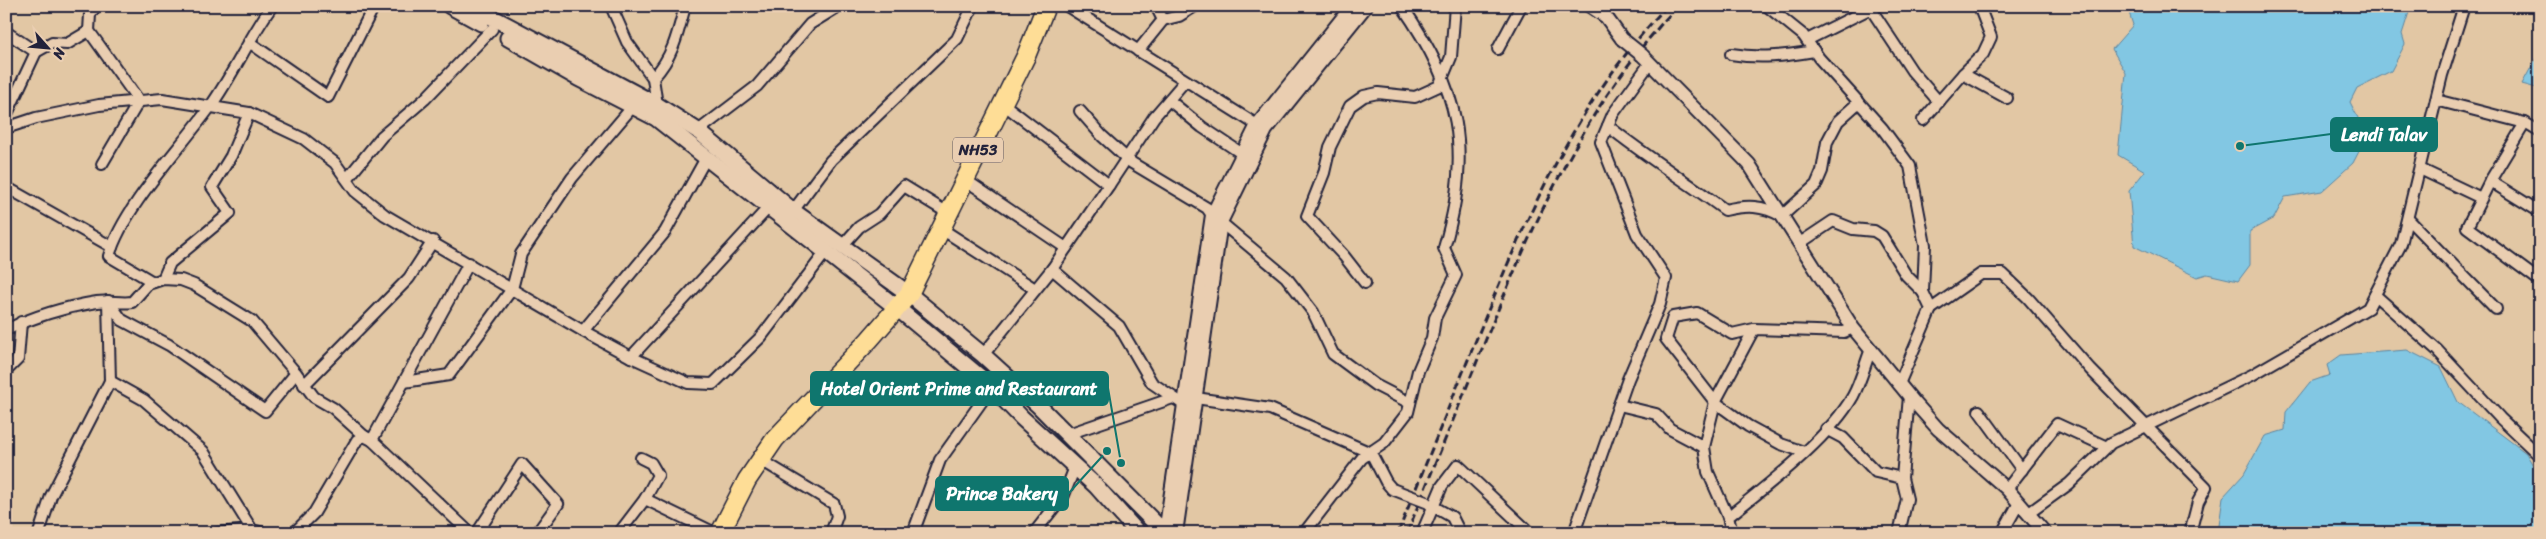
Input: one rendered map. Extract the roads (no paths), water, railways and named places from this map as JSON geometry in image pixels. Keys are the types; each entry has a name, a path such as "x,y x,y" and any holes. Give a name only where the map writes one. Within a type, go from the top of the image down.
{"highway":[{"name":"NH53","path":"720,533 747,480 775,439 909,294 1026,56 1046,6"}],"main road":[{"path":"450,6 578,78 634,105 657,111 706,158 897,308 992,386 1022,418 1075,467 1138,533"},
{"path":"471,6 657,111 698,131 793,211 909,294 983,355 1068,434 1165,533"}],"street":[{"path":"96,6 90,14 89,32 139,101"},
{"path":"158,281 109,256 114,238 152,183 211,106 272,6"},
{"path":"249,42 328,97 374,6"},
{"path":"611,6 627,42 653,78 657,111"},
{"path":"653,78 662,69 676,43 685,6"},
{"path":"698,131 757,86 810,24 839,6"},
{"path":"793,211 831,160 957,39 973,6"},
{"path":"1067,6 1261,128"},
{"path":"1156,6 1163,20"},
{"path":"1138,51 1163,20 1179,16 1195,6"},
{"path":"1165,533 1216,219 1261,128 1347,11 1366,6"},
{"path":"1304,533 1362,458 1384,443 1408,412 1418,371 1432,338 1435,318 1456,274 1444,248 1453,218 1460,181 1458,126 1442,76 1421,34 1402,6"},
{"path":"1365,283 1344,256 1307,216 1324,173 1330,147 1350,106 1364,96 1378,93 1415,97 1440,86 1442,76 1451,57 1456,6"},
{"path":"1498,49 1521,6"},
{"path":"1588,6 1606,18"},
{"path":"1598,6 1622,39 1646,59 1749,164 1853,328 1909,396 1938,429 2007,489 2030,513 2045,533"},
{"path":"1767,6 1806,40 1882,128 1910,166 1925,246 1923,292"},
{"path":"1923,120 1983,54 1991,37 1979,6"},
{"path":"2030,513 2069,484 2107,447 2305,346 2368,308 2402,244 2442,75 2464,6"},
{"path":"1806,40 1873,8 1912,70 1939,102"},
{"path":"347,179 382,136 425,99 492,29"},
{"path":"6,32 36,52"},
{"path":"6,116 36,52 52,43 67,44 89,32"},
{"path":"1731,54 1752,58 1778,58 1814,51"},
{"path":"1574,533 1619,405 1660,304 1666,278 1637,234 1608,162 1602,142 1613,114 1646,59"},
{"path":"1963,74 2007,98"},
{"path":"983,355 1052,269 1126,157 1185,81"},
{"path":"6,128 36,118 90,107 162,99 249,113 304,139 335,163 355,191 385,215 433,241 583,331 631,357 688,383 713,384 761,337 825,253"},
{"path":"1169,100 1202,127 1246,156"},
{"path":"2436,100 2525,123 2540,132"},
{"path":"102,164 139,101"},
{"path":"1782,216 1816,185 1822,171 1827,142 1838,121 1859,102"},
{"path":"1002,103 1109,185"},
{"path":"404,382 448,376 512,289 521,254 572,178 634,105"},
{"path":"1080,111 1102,136 1126,157 1150,176 1207,208 1216,219 1286,277 1313,312 1332,354 1375,385 1410,403"},
{"path":"158,281 170,263 230,213 212,187 231,156 249,113"},
{"path":"2525,123 2490,181 2467,227 2540,281"},
{"path":"1608,126 1637,150 1668,168 1725,210 1750,205 1768,208 1782,216"},
{"path":"583,331 665,232 706,158"},
{"path":"2420,169 2481,198"},
{"path":"964,179 1066,248"},
{"path":"2490,181 2540,212"},
{"path":"842,246 859,227 879,214 904,186 944,220 1035,289"},
{"path":"6,187 112,248"},
{"path":"631,357 768,208"},
{"path":"2408,219 2496,309"},
{"path":"1800,243 1833,221 1853,229 1874,231 1882,236 1906,275 1923,292 1931,309"},
{"path":"304,385 409,278 433,241"},
{"path":"294,533 314,513 357,440 368,438 404,382 469,263"},
{"path":"1052,269 1119,326 1152,383 1186,400 1270,409 1371,453 1386,482 1392,489 1429,504 1452,517 1460,533"},
{"path":"1899,384 1931,309 1981,274 2003,274 2028,298 2090,369 2148,426 2206,488 2198,502 2190,533"},
{"path":"6,330 21,322 47,313 108,301 132,302 148,284 158,281 181,280 194,285 252,321 314,397 333,408 368,438 470,533"},
{"path":"2375,294 2437,350 2500,418 2540,456"},
{"path":"108,301 122,320 169,345 265,411 296,373"},
{"path":"39,533 51,496 110,381 108,301"},
{"path":"1804,452 1781,444 1748,426 1715,402 1666,339 1673,317 1697,313 1732,334 1754,329 1844,332 1853,328"},
{"path":"6,371 18,359 21,322"},
{"path":"1732,533 1728,517 1708,472 1704,447 1715,402 1754,329"},
{"path":"1728,517 1804,452 1826,429 1853,396 1871,349"},
{"path":"110,381 144,400 203,451 252,530"},
{"path":"913,533 940,460 992,386"},
{"path":"1899,533 1907,499 1902,478 1909,396"},
{"path":"1068,434 1186,400"},
{"path":"1176,533 1186,400"},
{"path":"1619,405 1656,414 1670,429 1704,447"},
{"path":"1979,411 2022,470"},
{"path":"2007,489 2057,424 2107,447"},
{"path":"1826,429 1843,438 1876,472 1902,478"},
{"path":"620,533 645,499 658,475 652,463 641,458"},
{"path":"761,460 834,504 837,516 831,533"},
{"path":"477,533 522,464 558,504 537,533"},
{"path":"1422,533 1429,504 1458,465 1530,533"},
{"path":"1034,533 1064,495 1075,467"},
{"path":"645,499 715,533"},
{"path":"2002,533 2019,503"},
{"path":"217,533 252,530 264,533"}],"water":[{"path":"2127,6 2411,6 2402,34 2405,44 2391,71 2357,88 2350,102 2367,136 2353,163 2322,191 2285,197 2274,218 2250,231 2250,265 2238,281 2207,274 2197,277 2134,246 2129,191 2145,171 2118,155 2126,73 2112,49 2133,25"},
{"path":"2540,51 2540,89 2522,84"},
{"path":"2407,350 2441,367 2458,402 2526,453 2540,478 2540,533 2218,533 2223,497 2244,474 2265,436 2285,430 2286,412 2310,382 2330,375 2327,365 2341,355"}],"railway":[{"path":"1398,533 1495,294 1534,206 1579,122 1605,82 1634,43 1667,6"},
{"path":"1407,533 1505,294 1544,206 1566,163 1616,81 1678,6"}],"place":[{"name":"Lendi Talav","path":"2240,146"},
{"name":"Prince Bakery","path":"1107,451"},
{"name":"Hotel Orient Prime and Restaurant","path":"1121,463"}]}
